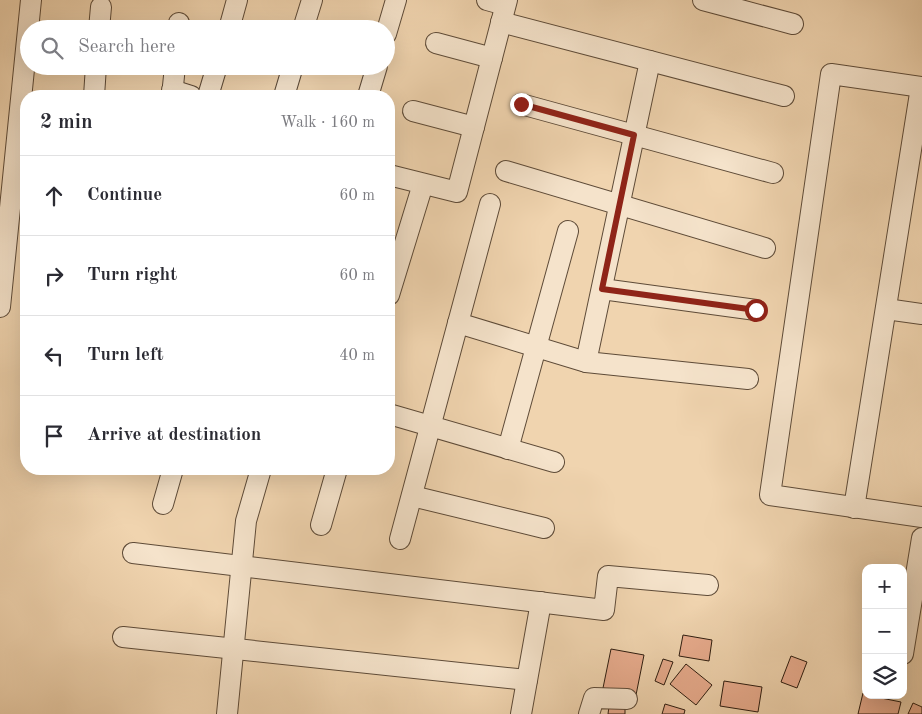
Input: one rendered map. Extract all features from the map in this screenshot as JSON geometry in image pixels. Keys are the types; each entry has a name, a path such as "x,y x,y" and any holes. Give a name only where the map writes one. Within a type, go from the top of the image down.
{"street":[{"path":"29,20 31,0"},
{"path":"232,20 238,0"},
{"path":"306,20 312,0"},
{"path":"390,20 396,0"},
{"path":"703,0 793,24"},
{"path":"100,20 101,7"},
{"path":"395,177 457,192 492,58 500,7 650,61 784,96"},
{"path":"436,43 492,58"},
{"path":"586,362 650,61"},
{"path":"854,508 922,87 832,74 770,495 854,508 922,517"},
{"path":"0,307 15,129 22,75"},
{"path":"94,90 95,75"},
{"path":"172,90 174,75"},
{"path":"210,90 214,75"},
{"path":"286,90 290,75"},
{"path":"370,90 374,75"},
{"path":"521,104 772,173"},
{"path":"413,111 474,127"},
{"path":"506,171 765,248"},
{"path":"395,276 423,184"},
{"path":"400,539 490,204"},
{"path":"508,449 568,231"},
{"path":"602,289 756,310"},
{"path":"886,309 922,314"},
{"path":"458,323 586,362 748,379"},
{"path":"395,416 554,462"},
{"path":"163,504 171,475"},
{"path":"226,714 246,521 259,475"},
{"path":"321,525 335,475"},
{"path":"412,496 544,528"},
{"path":"910,647 922,538"},
{"path":"133,553 604,610 608,576 708,585"},
{"path":"521,714 540,602"},
{"path":"123,637 527,680"},
{"path":"590,714 594,698 627,699"}],"building":[{"path":"683,635 712,640 709,661 679,656"},
{"path":"611,649 644,655 636,695 603,688"},
{"path":"791,656 807,662 797,688 781,682"},
{"path":"663,659 673,662 664,685 655,681"},
{"path":"686,664 712,685 696,705 670,684"},
{"path":"724,681 762,687 758,712 720,706"},
{"path":"862,697 862,699 886,699 901,702 898,714 858,714"},
{"path":"913,703 922,707 922,714 908,714"},
{"path":"665,704 685,710 684,714 662,714"},
{"path":"609,706 625,706 625,714 608,714"}],"route":[{"path":"521,104 634,135 602,289 756,310"}]}
